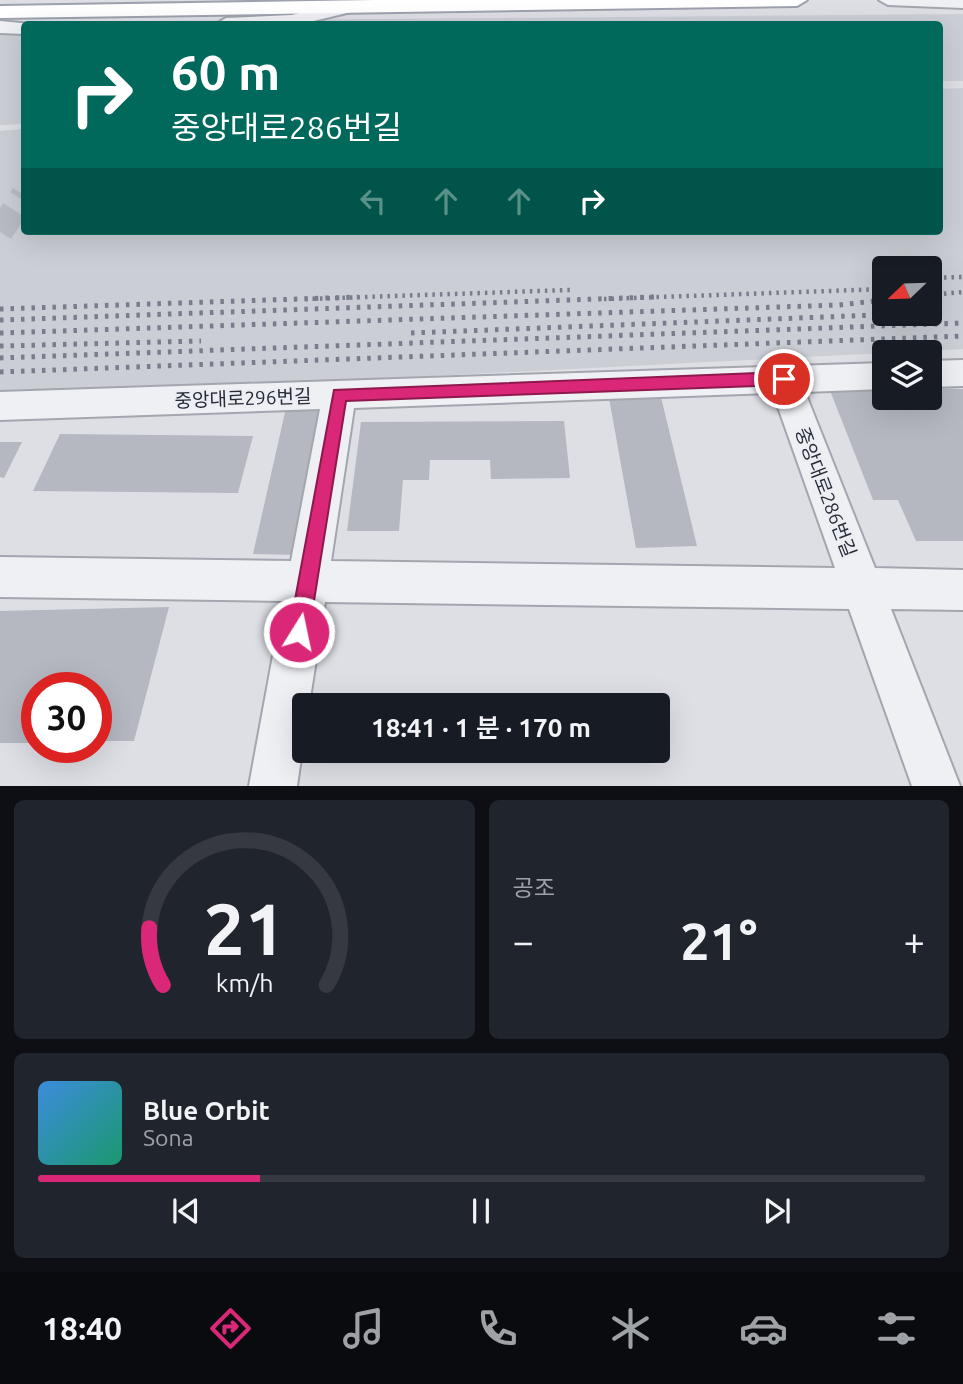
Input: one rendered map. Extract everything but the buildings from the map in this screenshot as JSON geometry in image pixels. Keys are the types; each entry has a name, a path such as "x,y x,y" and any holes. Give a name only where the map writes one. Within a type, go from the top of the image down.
{"main road":[{"path":"0,12 797,0"}],"street":[{"path":"888,0 963,3"},
{"path":"276,21 344,8"},
{"path":"0,27 21,28"},
{"path":"942,374 963,373"},
{"path":"339,394 872,376"},
{"name":"중앙대로286번길","path":"784,379 936,786"},
{"name":"중앙대로296번길","path":"0,406 339,394 273,786"},
{"path":"0,577 308,580"},
{"name":"중앙대로286번길","path":"308,580 863,589"},
{"path":"863,589 963,590"}],"shaded area":[{"path":"963,14 963,81 943,81 943,21 148,21"},
{"path":"21,26 21,124 0,125 0,27"},
{"path":"963,88 963,349 942,350 942,340 872,340 872,354 0,398 0,131 21,129 21,235 943,235 943,89"}],"tunnel":[{"path":"0,232 21,200"}],"railway":[{"path":"942,278 963,277"},
{"path":"604,299 872,289"},
{"path":"305,299 570,290"},
{"path":"942,294 963,292"},
{"path":"0,309 358,297"},
{"path":"0,320 654,297"},
{"path":"0,333 839,305 872,301"},
{"path":"411,333 872,315"},
{"path":"0,358 963,323"},
{"path":"0,372 963,336"},
{"path":"0,346 201,341"}],"route":[{"path":"299,632 339,394 784,379"}]}
